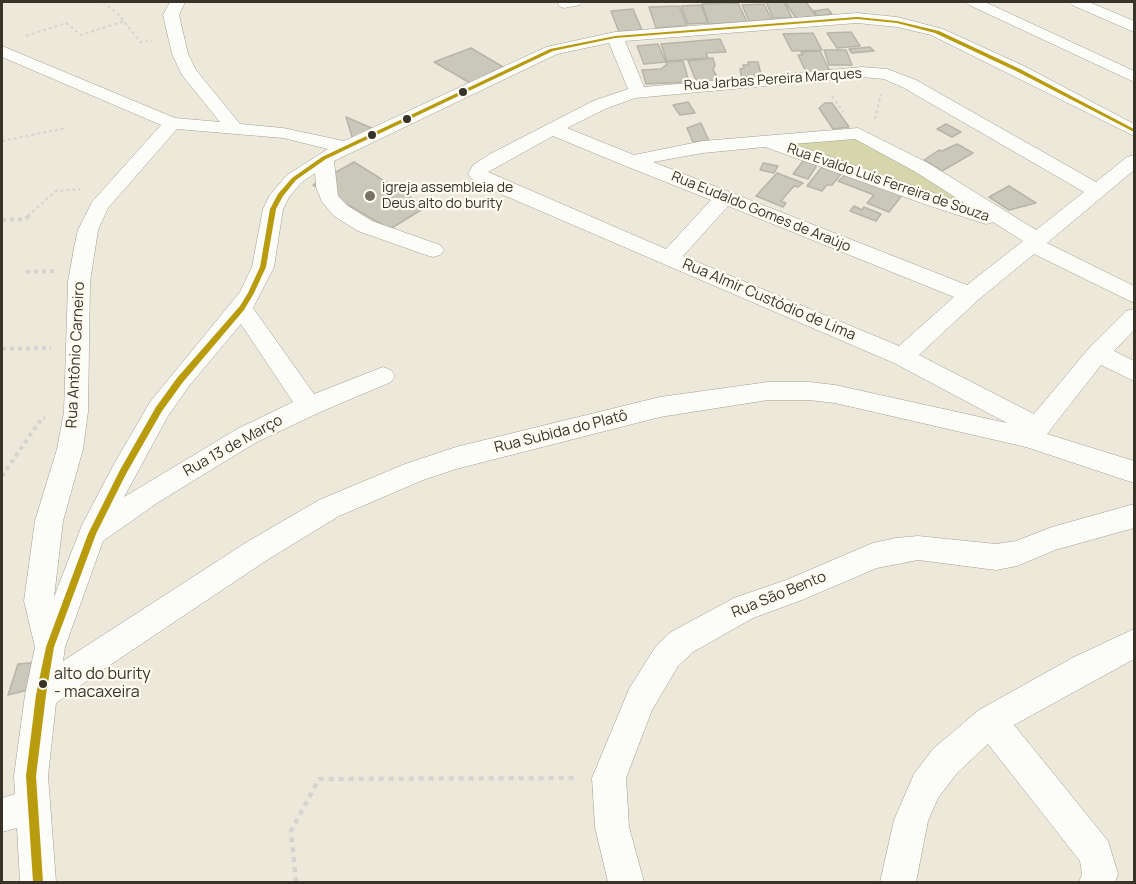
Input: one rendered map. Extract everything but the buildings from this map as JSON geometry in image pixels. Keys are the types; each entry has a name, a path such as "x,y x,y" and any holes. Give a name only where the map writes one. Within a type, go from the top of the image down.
{"street":[{"path":"177,2 171,15 180,54 188,71 236,130"},
{"path":"974,2 1134,77"},
{"path":"1077,2 1134,27"},
{"path":"38,882 31,776 41,695 50,647 92,534 123,472 159,410 180,380 242,308 263,267 273,210 280,195 294,179 334,152 552,50 615,37 837,18 869,18 927,28 979,50 1134,130"},
{"path":"615,37 638,92"},
{"path":"2,51 172,123 283,133 334,152"},
{"name":"Rua Jarbas Pereira Marques","path":"478,174 497,158 552,129 599,105 638,92 862,72 886,74 898,78 1096,191"},
{"name":"Rua Antônio Carneiro","path":"50,647 39,601 49,521 70,449 76,412 79,282 84,248 94,215 115,186 172,123"},
{"name":"Rua Eudaldo Gomes de Araújo","path":"552,129 970,295"},
{"name":"Rua Evaldo Luís Ferreira de Souza","path":"630,161 676,150 858,132 899,154 1013,224 1036,243"},
{"name":"Rua Evaldo Luís Ferreira de Souza","path":"765,140 961,210 1013,224"},
{"path":"334,152 326,188 329,198 341,211 365,226 433,250"},
{"path":"902,357 970,295 1134,161"},
{"name":"Rua Almir Custódio de Lima","path":"478,174 494,184 902,357 966,388 1032,432"},
{"path":"669,258 724,198"},
{"path":"1036,243 1134,295"},
{"path":"242,308 309,406"},
{"path":"1032,432 1098,353 1134,317"},
{"path":"1098,353 1134,372"},
{"name":"Rua 13 de Março","path":"92,534 197,465 246,436 309,406 384,376"},
{"name":"Rua Subida do Platô","path":"41,695 87,662 257,551 329,508 414,472 456,458 660,407 768,391 809,391 836,394 1032,432 1134,472"},
{"name":"Rua São Bento","path":"626,882 612,827 609,778 640,700 667,657 682,642 720,620 873,556 896,550 918,548 996,557 1134,516"},
{"path":"898,882 911,819 926,786 945,761 990,721 1134,643"},
{"path":"990,721 1097,868"},
{"path":"2,815 34,806"}],"path":[{"path":"103,2 124,21 140,42 176,39"},
{"path":"17,39 66,23 81,35 124,21"},
{"path":"818,76 858,132"},
{"path":"2,141 66,128"},
{"path":"2,220 25,219 56,191 115,186"},
{"path":"2,349 79,348"},
{"path":"2,476 42,418 76,412"},
{"path":"296,882 291,831 319,779 609,778"}],"green space":[{"path":"858,132 1044,239 765,142"}],"transit line":[{"path":"38,882 31,776 41,695 50,647 92,534 123,472 159,409 180,380 242,308 251,293 263,267 273,209 280,195 294,179 324,158 552,50 615,37 857,18 897,22 937,32 1018,70 1134,131"}],"place":[{"name":"igreja assembleia de Deus alto do burity","path":"370,196"},
{"name":"alto do burity - macaxeira","path":"43,684"}]}
